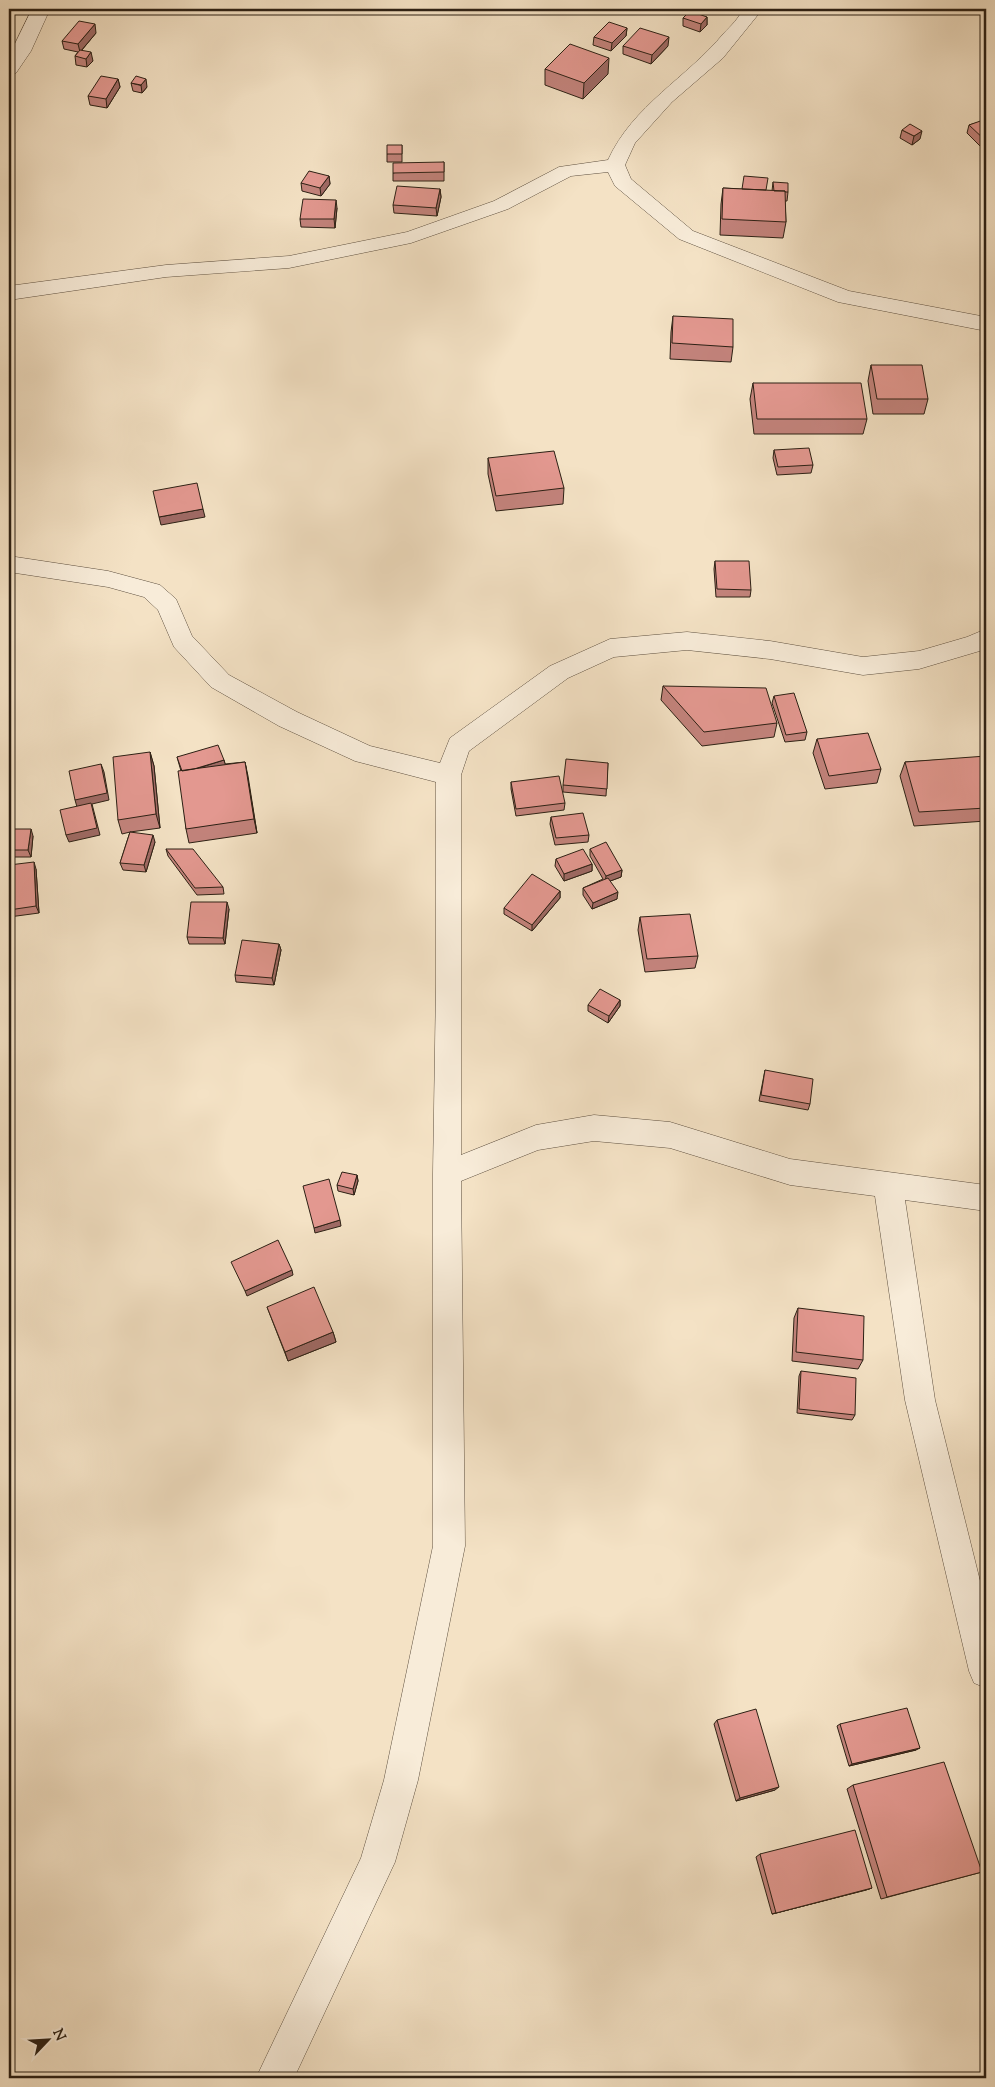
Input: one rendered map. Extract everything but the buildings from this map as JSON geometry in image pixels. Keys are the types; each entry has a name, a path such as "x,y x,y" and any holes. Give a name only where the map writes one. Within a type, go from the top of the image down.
{"street":[{"path":"9,69 22,52 41,9"},
{"path":"752,9 717,54 665,98 626,141 615,165 622,182 686,235 845,296 986,324"},
{"path":"9,293 166,271 289,262 402,239 501,205 566,171 615,165"},
{"path":"9,564 108,579 152,591 168,605 182,641 220,681 288,719 364,754 448,775"},
{"path":"275,2078 377,1862 401,1780 449,1546 447,1174 449,984 448,775 459,745 559,672 610,648 687,641 770,650 863,666 919,660 975,644 986,638"},
{"path":"447,1174 536,1138 594,1128 670,1135 790,1172 986,1198"},
{"path":"888,1185 920,1400 986,1671"}]}
